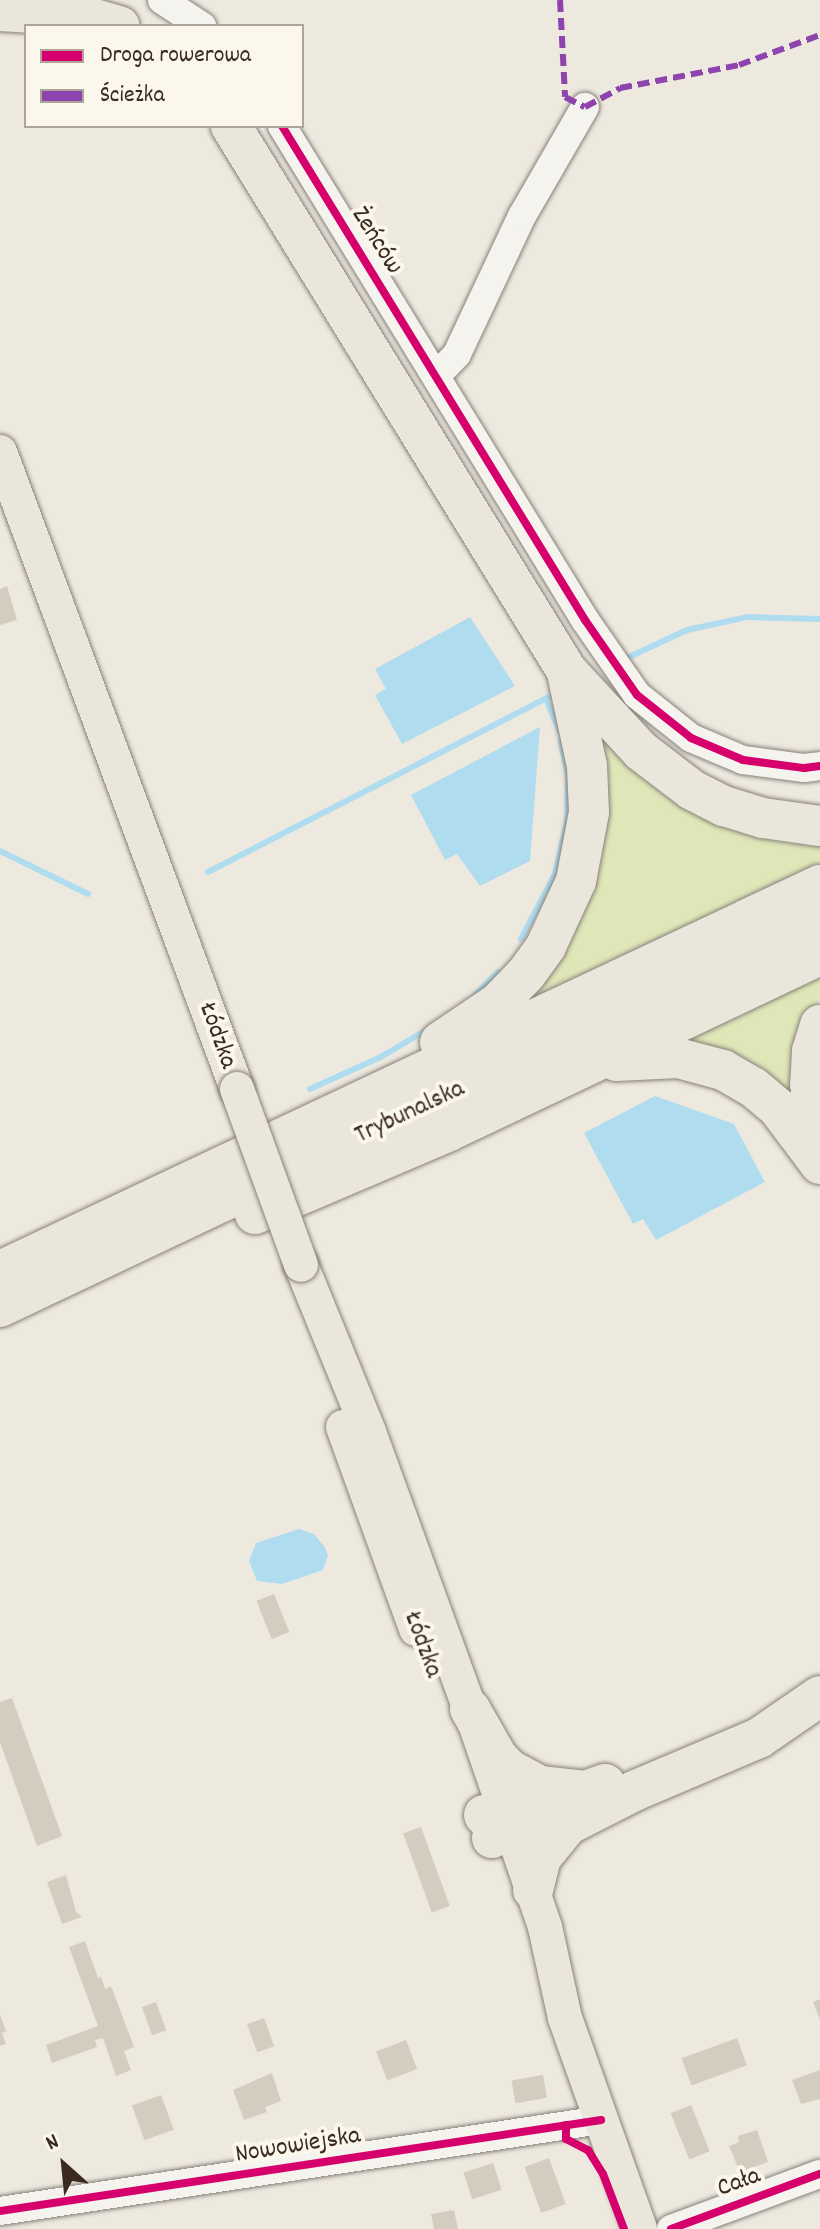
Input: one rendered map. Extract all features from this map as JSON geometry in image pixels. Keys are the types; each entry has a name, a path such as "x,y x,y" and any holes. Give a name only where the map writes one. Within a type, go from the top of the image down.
{"highway":[{"path":"8,15 84,16 113,24"},
{"path":"232,128 567,671 641,751 692,790 724,806 763,818 820,826"},
{"path":"280,1140 471,1023 526,974 546,946 576,881 589,812 587,766 567,671"},
{"name":"Trybunalska","path":"2,1294 280,1140 820,885"},
{"name":"Trybunalska","path":"2,1294 820,918"},
{"path":"2,1294 138,1262 372,1166 820,955"},
{"path":"820,1025 812,1051 810,1084 820,1149"},
{"path":"566,1075 646,1057 678,1058 713,1066 743,1080 770,1101 820,1164"},
{"path":"499,1828 526,1812 752,1726 783,1704 820,1668"},
{"path":"499,1828 540,1836 566,1827 634,1791 759,1738 820,1696"},
{"path":"470,1709 498,1758 517,1775 548,1788 587,1789"},
{"path":"533,1890 544,1852 566,1827"}],"main road":[{"name":"Łódzka","path":"0,452 301,1265 369,1432 470,1709 499,1828 539,1967 565,2018 640,2229"},
{"name":"Łódzka","path":"301,1265 306,1310 331,1393 499,1828 533,1890 549,1941 565,2018"}],"street":[{"path":"162,0 199,24"},
{"path":"436,376 457,354 522,216 585,107"},
{"name":"Żeńców","path":"283,128 585,620 637,695 691,738 743,760 804,768 820,766"},
{"name":"Nowowiejska","path":"0,2211 601,2120"},
{"name":"Cała","path":"671,2229 820,2174"}],"green space":[{"path":"594,717 820,835 820,862 527,1001 551,953"},
{"path":"820,970 820,997 815,1007 802,1115 670,1047"}],"water":[{"path":"470,617 515,686 402,744 375,695 386,689 375,669"},
{"path":"540,727 530,861 480,886 457,854 445,860 411,795"},
{"path":"655,1096 734,1124 765,1182 656,1240 643,1219 633,1224 584,1133"},
{"path":"299,1529 314,1534 324,1546 328,1555 323,1570 282,1584 257,1581 249,1561 256,1543"}],"building":[{"path":"7,586 17,620 0,625 0,589"},
{"path":"274,1594 289,1632 272,1639 256,1601"},
{"path":"12,1698 62,1836 37,1846 0,1742 0,1702"},
{"path":"421,1827 450,1906 432,1912 403,1833"},
{"path":"66,1875 76,1912 82,1917 62,1924 47,1882"},
{"path":"85,1941 98,1978 101,1977 105,1989 111,1986 134,2047 124,2051 131,2070 116,2076 103,2038 95,2040 97,2047 52,2063 46,2045 98,2026 69,1947"},
{"path":"820,1999 820,2020 813,2002"},
{"path":"156,2002 166,2030 152,2035 142,2007"},
{"path":"0,2015 6,2031 2,2033 6,2044 0,2046"},
{"path":"264,2018 274,2046 257,2052 247,2024"},
{"path":"737,2038 747,2065 691,2085 682,2058"},
{"path":"406,2040 417,2069 387,2080 376,2051"},
{"path":"820,2070 820,2099 801,2104 792,2080"},
{"path":"272,2073 281,2101 265,2107 267,2112 244,2120 233,2090"},
{"path":"543,2075 547,2098 515,2103 511,2081"},
{"path":"161,2095 174,2130 145,2140 132,2106"},
{"path":"691,2105 710,2151 689,2160 671,2113"},
{"path":"757,2130 768,2162 740,2172 729,2146 739,2142 738,2136"},
{"path":"549,2158 566,2204 541,2213 525,2167"},
{"path":"493,2163 502,2190 472,2199 464,2173"},
{"path":"454,2210 458,2229 434,2229 431,2214"}],"waterway":[{"path":"629,657 687,630 747,617 820,619"},
{"path":"208,872 551,696"},
{"path":"546,699 559,730"},
{"path":"521,939 555,874 567,823 568,775 561,741"},
{"path":"0,851 88,894"},
{"path":"476,994 498,972"},
{"path":"310,1089 379,1058 428,1029"}],"marked path":[{"path":"560,0 565,97 585,107 620,88 739,65 820,35"}],"cycle path":[{"path":"283,128 585,620 637,695 691,738 743,760 804,768 820,766"},
{"path":"0,2211 601,2120"},
{"path":"566,2125 566,2139 588,2150 603,2174 624,2229"},
{"path":"671,2229 820,2174"}]}
